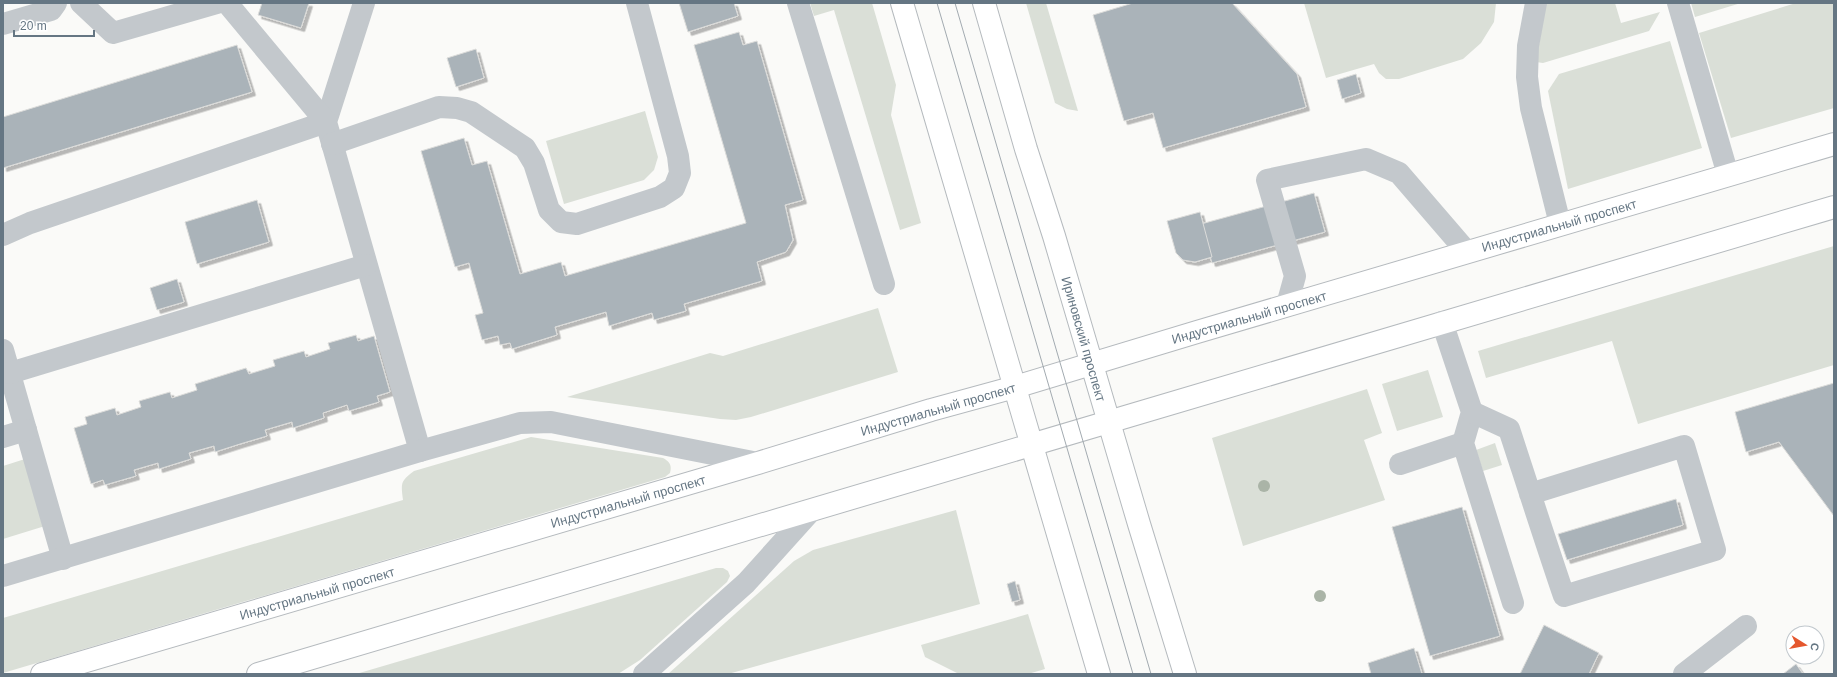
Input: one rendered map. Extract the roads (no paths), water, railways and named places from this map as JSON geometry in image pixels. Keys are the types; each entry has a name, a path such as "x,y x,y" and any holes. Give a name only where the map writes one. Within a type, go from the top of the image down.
{"main road":[{"path":"902,3 1099,674"},
{"name":"Ириновский проспект","path":"984,3 1026,149 1054,236 1091,365 1185,674"},
{"name":"Индустриальный проспект","path":"42,674 1834,144"},
{"path":"258,674 1834,207"}],"street":[{"path":"3,24 51,10 56,3"},
{"path":"81,3 113,33 217,3"},
{"path":"227,3 326,122 420,451"},
{"path":"326,122 364,3"},
{"path":"332,144 439,108 456,108 471,112 525,148 534,163 548,210 561,222 578,224 660,197 674,188 680,173 678,156 637,3"},
{"path":"798,3 884,284"},
{"path":"1536,3 1528,46 1526,77 1530,108 1560,224"},
{"path":"1678,3 1728,175"},
{"path":"3,235 30,224 326,122"},
{"path":"1287,305 1295,276 1267,180 1366,159 1399,173 1467,252"},
{"path":"10,373 366,265"},
{"path":"1442,322 1472,412 1463,443 1513,603"},
{"path":"3,350 63,559"},
{"path":"1472,412 1508,429 1564,596 1715,550 1684,446 1530,494"},
{"path":"3,576 420,451 520,423 551,422 758,463"},
{"path":"3,437 26,430"},
{"path":"1400,464 1463,443"},
{"path":"644,674 746,583 811,511"},
{"path":"1684,674 1746,626"}],"tram line":[{"path":"937,3 1133,674"},
{"path":"955,3 1151,674"}]}
